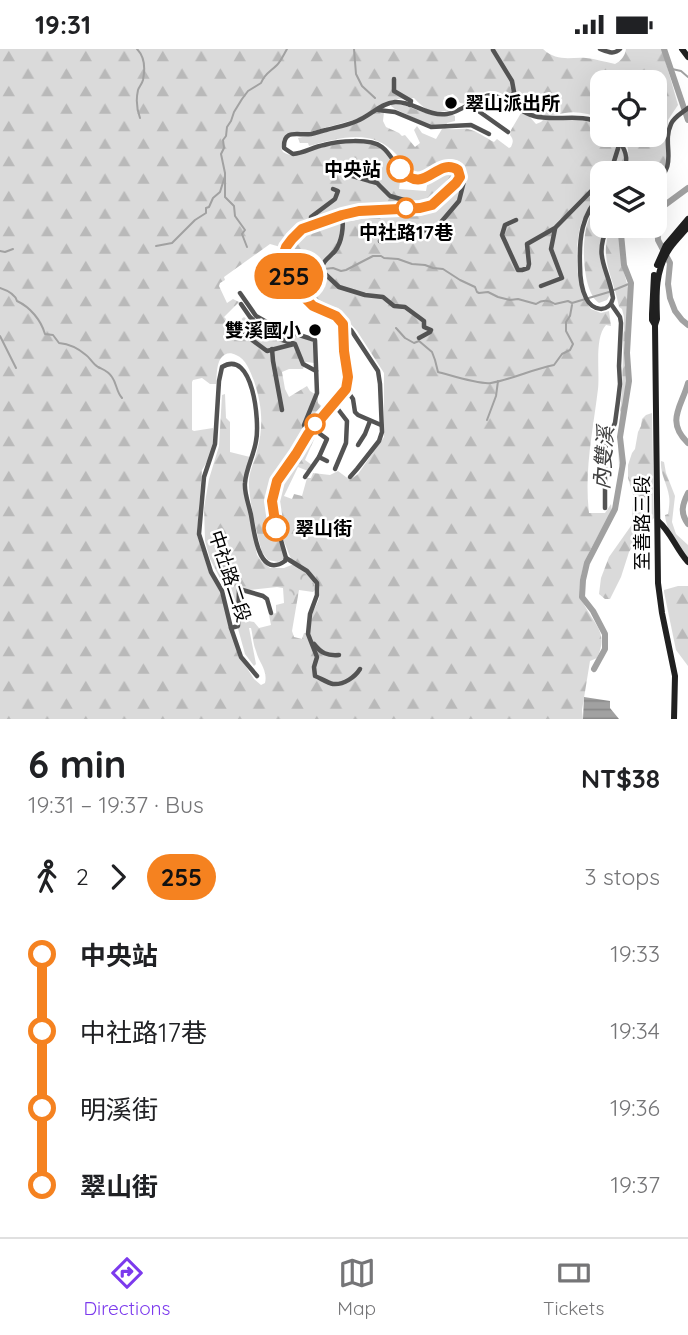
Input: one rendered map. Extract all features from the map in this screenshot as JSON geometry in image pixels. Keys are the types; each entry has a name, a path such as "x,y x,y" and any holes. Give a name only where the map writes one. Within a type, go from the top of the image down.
{"street":[{"path":"600,49 612,53 617,53 620,49"},
{"path":"682,49 688,57"},
{"path":"493,50 512,81 514,92 509,104"},
{"path":"394,79 394,91 411,101 410,105"},
{"path":"380,241 436,228 459,201 464,188 464,181 458,170 446,166 425,179 412,179 406,176 382,147 367,141 330,143 293,154 284,148 283,143 288,135 310,134 358,121 395,102 439,115 455,112 489,95 495,95 525,113 538,117 590,119"},
{"path":"473,103 477,110 508,132"},
{"path":"667,168 672,122 688,108"},
{"path":"377,110 394,112 430,127 471,125 489,134"},
{"path":"328,169 377,183 390,195 411,202 416,208"},
{"path":"350,477 379,440 382,432 378,372 351,330 336,316 313,306 292,282 284,267 286,247 297,233 311,225 342,215 432,205 460,177"},
{"path":"311,225 311,217 335,199 338,191 333,189"},
{"path":"516,220 505,225 502,235 519,270 522,270 528,268 529,264 527,244 555,228 590,192"},
{"path":"590,209 582,226 580,275 586,300 591,306 602,310 611,304 613,298 602,260 601,247 604,238"},
{"path":"342,215 338,245 333,254 322,262 321,270 340,286 365,295 383,297 390,304 405,307 418,315 424,321 424,327 432,330 419,338"},
{"name":"至善路三段","path":"674,719 675,675 658,583 655,325 658,277 663,255 688,219"},
{"name":"至善路三段","path":"668,247 688,226"},
{"path":"541,286 562,278 551,249 555,228"},
{"path":"240,293 256,316 277,328 315,340 317,393 304,425 308,434"},
{"path":"241,304 270,336 295,344"},
{"path":"605,508 605,450 615,423 620,384 621,323 611,304"},
{"path":"343,324 348,377 346,389 312,428 281,474 274,489 273,512 286,558 307,571 317,583 317,596 310,614 308,634 317,657 315,676 334,684 346,681 360,669"},
{"path":"240,331 267,351 295,344"},
{"path":"295,344 303,364 316,371"},
{"path":"272,349 282,410"},
{"name":"中社路二段","path":"257,676 241,657 222,591 211,572 199,534 204,477 215,444 220,371 227,364 236,364 247,376 257,410 256,440 245,482 258,550 263,559 273,564 283,563 286,558"},
{"path":"346,389 353,399 355,412 381,425"},
{"path":"334,404 347,421 346,443 335,469"},
{"path":"358,445 370,421"},
{"path":"305,477 327,439 312,428"},
{"path":"319,457 327,461"},
{"path":"658,521 668,531 688,562"},
{"path":"232,628 238,626 239,589 267,599 271,613"},
{"path":"311,640 328,656 339,656"}],"green space":[{"path":"0,49 543,49 558,57 586,58 615,64 625,54 626,49 662,49 678,105 668,120 667,143 667,70 590,70 590,115 574,112 532,114 501,93 487,91 467,104 460,103 453,94 444,97 451,110 439,112 426,109 414,98 398,99 382,104 357,119 310,132 293,132 283,139 283,152 292,155 350,142 380,147 410,180 400,181 399,189 426,191 428,180 444,168 456,169 458,174 447,189 431,200 375,206 344,213 295,234 284,248 270,244 224,277 225,280 220,283 227,303 233,299 239,302 224,317 233,326 244,317 268,339 274,334 265,324 314,342 314,363 306,362 303,369 282,372 289,397 307,386 318,396 318,403 325,409 282,468 271,497 284,557 278,562 268,560 262,552 250,497 249,478 259,442 261,416 259,399 249,369 239,357 228,354 219,361 216,384 210,384 202,378 192,382 192,430 213,428 214,437 211,455 202,470 197,535 209,572 220,592 243,662 261,685 265,683 265,674 251,628 256,664 254,666 245,654 229,596 210,559 205,541 204,508 219,446 222,395 225,394 226,418 230,422 230,452 250,457 245,474 257,555 270,568 284,568 294,564 308,574 315,585 313,592 299,590 292,631 294,637 302,639 304,633 309,633 320,590 314,577 289,555 276,513 278,489 295,456 316,432 305,460 312,465 308,471 298,467 284,496 292,499 294,494 302,496 307,478 311,478 313,473 330,475 338,471 350,480 358,474 384,437 384,373 344,314 338,308 314,297 291,270 291,251 302,233 327,222 366,218 367,212 425,210 449,192 462,175 464,167 460,162 450,159 429,173 415,175 387,146 377,141 355,137 309,146 308,143 300,143 298,138 358,122 377,110 384,112 383,121 386,127 405,135 415,147 420,143 414,130 417,126 422,133 436,139 445,128 468,129 494,142 497,139 509,148 513,142 511,130 521,113 529,116 536,124 544,119 590,120 590,147 621,147 624,161 590,161 590,207 583,220 577,245 577,268 586,301 591,309 601,313 609,311 611,326 606,325 600,338 588,497 589,513 605,513 611,504 612,511 590,550 580,582 581,599 601,637 597,658 590,661 583,719 0,719","holes":["277,587 283,588 284,603 276,605 276,613 269,615 271,625 259,628 254,622 248,621 241,596 250,590"]},
{"path":"391,104 401,104 431,115 453,115 455,121 447,123 446,126 429,125 395,109"},
{"path":"627,147 667,147 666,161 627,161"},
{"path":"590,218 590,238 603,238 600,253 611,293 607,300 599,303 589,288 584,265 584,241"},
{"path":"607,238 620,238 629,292 626,383 620,436 622,459 619,467 618,442 624,317 608,267"},
{"path":"652,413 654,518 642,520 641,535 629,552 610,599 605,599 599,594 601,578 609,557 633,523 634,498 628,478 628,465 642,419"},
{"path":"661,461 664,462 675,496 672,522 676,534 688,545 688,558 673,538 666,521 669,498"},
{"path":"293,565 305,573 313,585 310,590 298,589 293,603 288,601 290,584 284,569"},
{"path":"678,586 688,586 688,666 676,650 664,592"}],"shaded area":[{"path":"584,697 610,701 610,708 619,719 583,719"}],"waterway":[{"path":"137,49 142,56 144,68 137,97 140,118"},
{"path":"247,247 242,234 245,230 235,216 234,206 225,197 225,173 221,154 224,148 223,140 242,99 248,91 261,83 287,49"},
{"path":"354,49 356,74 362,86 375,98"},
{"path":"664,49 688,120"},
{"path":"672,69 681,71 688,77"},
{"path":"156,246 172,243 206,213 206,208 220,192 225,176"},
{"path":"667,203 688,188"},
{"name":"內雙溪","path":"594,669 605,649 605,634 582,597 583,580 587,563 615,509 623,463 620,437 629,381 627,353 631,283 624,265 621,238"},
{"path":"658,238 670,263 670,298 675,311 688,325"},
{"path":"0,251 13,249"},
{"path":"292,256 318,269"},
{"path":"324,269 346,270 373,256 381,256 443,269 475,287 479,293 488,292 498,297 536,304 541,301 572,303 609,292"},
{"path":"614,290 631,283"},
{"path":"0,288 31,310 45,334 53,335 59,343 80,350 96,366 109,373 122,398"},
{"path":"396,328 405,338 414,343 419,341 432,352 438,372 491,383 554,365 562,354 570,350 573,344 566,331 566,322 572,305"},
{"path":"0,336 16,368"},
{"path":"487,420 496,396 498,381"},
{"path":"688,383 676,420 677,428 688,443"},
{"path":"688,493 683,509 688,524"}],"bus line":[{"name":"255","path":"276,528 272,501 277,481 308,434 346,389 348,377 343,324 336,316 313,306 299,292 284,267 286,247 302,229 342,215 432,205 460,177 458,170 450,166 418,180 406,176 400,169"}],"place":[{"name":"翠山派出所","path":"451,103"},
{"name":"中央站","path":"400,169"},
{"name":"中社路17巷","path":"406,208"},
{"name":"雙溪國小","path":"315,330"},
{"name":"翠山街","path":"276,528"}]}
